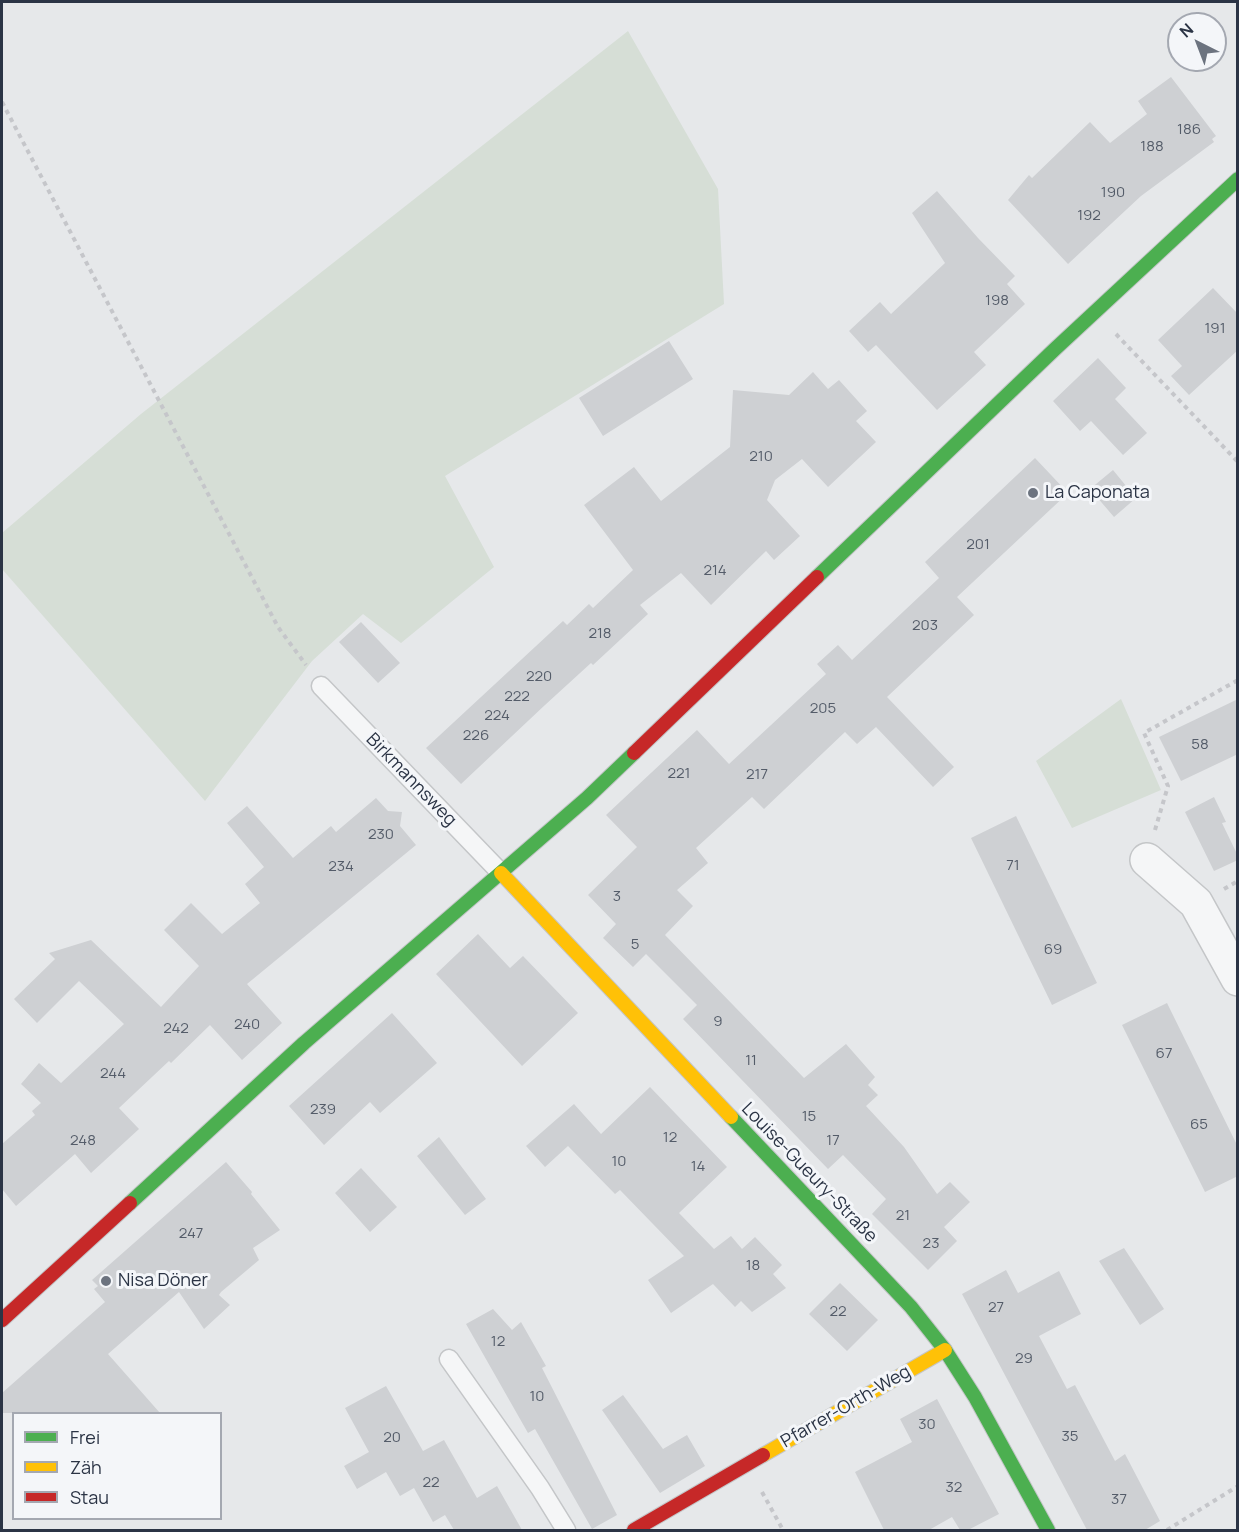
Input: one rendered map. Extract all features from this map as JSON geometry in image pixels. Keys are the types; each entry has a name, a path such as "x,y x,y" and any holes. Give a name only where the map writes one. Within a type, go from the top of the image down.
{"main road":[{"path":"2,1320 304,1043 587,798 1095,312 1238,179"},
{"name":"Louise-Gueury-Straße","path":"501,873 904,1299 945,1350 975,1397 1048,1530"},
{"name":"Pfarrer-Orth-Weg","path":"634,1530 945,1350"}],"street":[{"path":"1147,860 1196,903 1238,978"}],"lane":[{"name":"Birkmannsweg","path":"321,686 501,873"},
{"path":"449,1359 540,1488 566,1530"}],"path":[{"path":"2,102 278,627 321,686"},
{"path":"1095,312 1238,462"},
{"path":"1147,860 1168,786 1144,733 1238,680"},
{"path":"747,1464 783,1530"},
{"path":"1167,1530 1238,1486"}],"shaded area":[{"path":"628,31 718,189 724,304 445,476 494,567 401,643 363,614 312,661 205,801 2,569 2,533 141,414"},
{"path":"1121,699 1161,790 1072,828 1036,761"}],"building":[{"path":"1171,77 1216,136 1212,139 1214,142 1141,196 1068,264 1008,200 1029,175 1032,178 1090,122 1110,143 1147,114 1138,101"},
{"path":"937,191 1015,276 1007,284 1025,304 974,352 986,365 937,410 876,345 868,352 849,331 880,302 891,314 945,263 912,213"},
{"path":"1213,288 1238,314 1238,350 1189,395 1171,376 1182,366 1158,340"},
{"path":"669,341 693,379 603,436 579,398"},
{"path":"1098,358 1126,388 1115,399 1147,433 1123,455 1091,421 1080,431 1053,401"},
{"path":"813,372 828,389 839,380 867,411 856,421 876,442 828,487 802,459 775,480 767,500 800,536 774,560 766,551 711,605 681,573 640,605 648,614 593,665 591,663 461,784 426,748 563,621 567,625 589,604 593,608 633,570 584,505 634,467 661,501 730,447 733,390 789,395"},
{"path":"1035,458 1068,493 957,597 974,615 887,697 954,767 933,787 876,727 857,744 845,732 764,809 752,797 696,848 708,863 677,890 693,906 665,935 804,1078 846,1044 875,1077 868,1085 878,1095 866,1106 904,1147 937,1194 950,1182 970,1202 944,1227 957,1241 928,1270 872,1214 886,1199 843,1155 828,1169 683,1019 697,1005 646,954 633,967 603,938 616,924 588,895 637,847 606,815 697,730 729,764 826,674 817,664 838,645 852,660 939,578 925,562"},
{"path":"1113,470 1136,498 1114,517 1090,489"},
{"path":"361,622 400,663 378,683 339,642"},
{"path":"1238,699 1238,754 1181,781 1159,737"},
{"path":"1214,797 1226,822 1222,823 1238,860 1214,871 1185,812"},
{"path":"376,798 388,811 402,812 400,826 416,845 247,984 282,1023 242,1060 210,1025 119,1108 139,1129 91,1173 75,1154 16,1206 2,1189 2,1144 35,1115 32,1111 41,1103 21,1084 39,1063 61,1083 124,1024 79,981 37,1023 14,999 55,959 49,953 91,940 161,1007 199,966 164,930 191,903 222,934 260,903 245,884 264,867 227,823 247,806 293,858 331,826 336,832"},
{"path":"1016,816 1097,983 1052,1005 971,838"},
{"path":"478,934 510,968 523,956 578,1013 522,1066 436,974"},
{"path":"1167,1003 1238,1147 1238,1176 1205,1192 1122,1025"},
{"path":"392,1013 437,1063 380,1113 370,1102 324,1145 289,1106"},
{"path":"650,1087 727,1167 679,1213 714,1249 731,1236 742,1249 755,1237 782,1265 773,1274 786,1288 752,1312 741,1301 735,1307 713,1284 671,1313 648,1280 684,1256 620,1190 615,1194 568,1146 545,1167 526,1146 574,1104 601,1134"},
{"path":"439,1137 486,1199 465,1215 417,1156"},
{"path":"226,1162 280,1230 253,1248 259,1260 221,1292 219,1295 230,1305 204,1329 179,1292 108,1354 159,1412 2,1413 2,1393 105,1302 94,1289 98,1286 92,1280"},
{"path":"361,1168 397,1207 370,1232 335,1193"},
{"path":"1124,1248 1164,1309 1140,1325 1099,1261"},
{"path":"1006,1270 1018,1293 1059,1271 1081,1314 1039,1336 1067,1389 1075,1385 1115,1461 1125,1454 1160,1521 1145,1530 1087,1530 962,1294"},
{"path":"840,1283 878,1320 847,1351 809,1314"},
{"path":"493,1309 512,1330 521,1322 546,1366 542,1368 617,1515 592,1529 535,1429 528,1433 466,1324"},
{"path":"386,1386 423,1451 444,1440 477,1498 497,1486 522,1530 454,1530 445,1515 433,1522 414,1488 400,1496 386,1472 357,1489 344,1466 369,1452 345,1408"},
{"path":"623,1395 663,1449 687,1435 705,1466 660,1493 602,1410"},
{"path":"937,1399 999,1514 968,1530 960,1530 952,1517 929,1530 884,1530 855,1472 912,1442 900,1419"}],"traffic: fast":[{"path":"817,577 1055,349 1238,179"},
{"path":"130,1203 304,1043 587,798 634,753"},
{"path":"731,1117 911,1307 945,1350 975,1397 1048,1530"}],"traffic: slow":[{"path":"501,873 731,1117"},
{"path":"763,1455 945,1350"}],"traffic: jam":[{"path":"634,753 817,577"},
{"path":"2,1320 130,1203"},
{"path":"634,1530 763,1455"}],"place":[{"name":"La Caponata","path":"1033,493"},
{"name":"Nisa Döner","path":"106,1281"}]}
